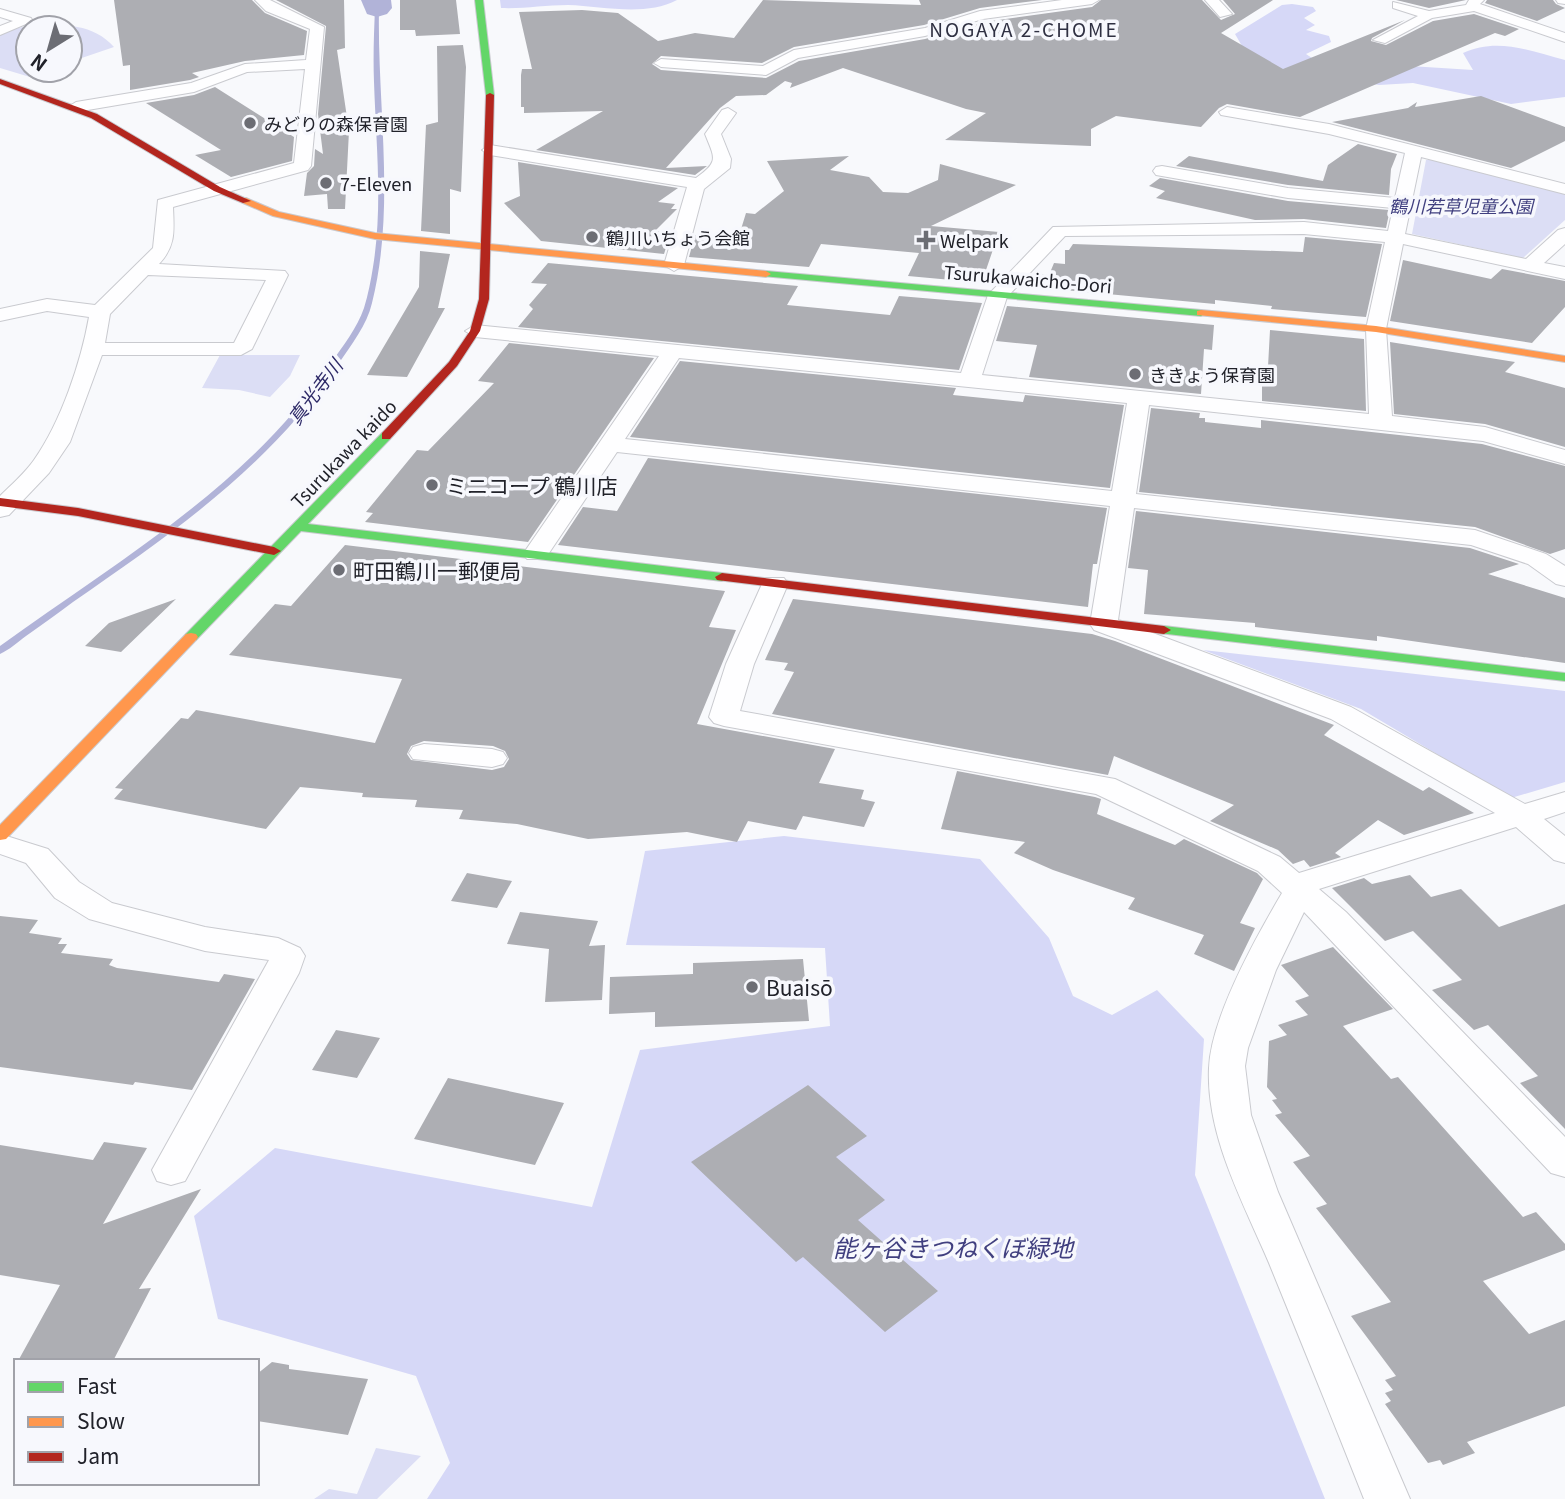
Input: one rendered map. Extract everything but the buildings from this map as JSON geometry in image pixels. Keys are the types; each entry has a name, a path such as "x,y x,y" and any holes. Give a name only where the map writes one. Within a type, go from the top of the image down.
{"street":[{"path":"3,505 41,468 58,442 94,349 100,312 162,250 165,239 164,204 302,166 317,27 271,8 262,0"},
{"name":"Tsurukawa kaido","path":"0,835 446,372 475,331 484,299 490,88 479,0"},
{"path":"661,63 766,71 794,54 925,32 980,15 1092,0"},
{"path":"1212,0 1225,14"},
{"path":"1380,40 1414,26 1428,15 1476,4 1565,38"},
{"path":"1398,5 1428,15"},
{"path":"0,13 26,21 0,31"},
{"path":"76,107 194,87 245,68 314,64"},
{"name":"Tsurukawaicho-Dori","path":"0,81 76,107 117,128 217,189 276,214 358,233 485,248 1376,329 1565,359"},
{"path":"1227,112 1329,129 1565,189"},
{"path":"674,265 698,184 721,168 723,159 713,134 728,113"},
{"path":"489,150 698,184"},
{"path":"1381,422 1376,329 1414,150"},
{"path":"1162,171 1288,194 1402,204"},
{"path":"968,381 998,295 1060,231 1304,228 1395,237 1565,273"},
{"path":"1531,265 1565,234"},
{"path":"94,349 241,349 278,275 142,269"},
{"path":"0,315 47,305 100,312"},
{"path":"475,331 1485,434 1565,457"},
{"path":"536,554 672,352"},
{"path":"1104,624 1121,500 1139,398"},
{"path":"610,444 1475,538 1536,559 1565,578"},
{"path":"3,505 150,526 274,551"},
{"path":"298,527 1565,677"},
{"path":"775,584 740,664 724,717 1104,786 1269,864 1334,920 1565,1162"},
{"path":"1104,624 1154,640 1340,713 1521,815 1565,853"},
{"path":"424,753 492,758"},
{"path":"1387,1499 1254,1180 1234,1122 1227,1066 1237,1023 1300,891 1308,881 1565,802"},
{"path":"0,844 26,850 37,856 67,890 101,911 205,939 278,950 288,956 282,973 171,1170"}],"green space":[{"path":"500,0 677,0 651,8 623,9 568,5 501,8"},
{"path":"1282,5 1313,7 1316,11 1304,18 1315,25 1306,30 1329,36 1331,42 1306,54 1315,60 1473,70 1463,53 1488,46 1514,47 1565,60 1565,97 1511,104 1413,83 1379,85 1274,68 1242,46 1235,34"},
{"path":"14,29 14,72 0,68 0,33"},
{"path":"84,29 106,39 114,47 84,57"},
{"name":"鶴川若草児童公園","path":"1438,159 1565,193 1565,220 1523,258 1412,234 1426,160"},
{"path":"220,355 300,355 290,376 270,397 239,390 202,388"},
{"path":"1203,650 1565,691 1565,782 1511,798 1361,709"},
{"name":"能ヶ谷きつねくぼ緑地","path":"784,836 980,859 1049,938 1073,996 1112,1015 1157,990 1204,1039 1195,1175 1325,1499 427,1499 450,1463 416,1376 218,1319 194,1216 275,1148 592,1207 640,1050 830,1026 825,948 626,945 645,851"},
{"path":"376,1448 421,1456 377,1499 314,1499 329,1489 357,1494"}],"waterway":[{"name":"真光寺川","path":"376,0 377,8"},
{"name":"真光寺川","path":"0,651 143,549 235,477 277,437 315,393 360,324 369,303 377,266 380,229 377,8"}],"traffic: fast":[{"path":"479,0 490,95"},
{"path":"766,274 1201,313"},
{"path":"191,637 386,436"},
{"path":"298,527 722,577"},
{"path":"1164,630 1565,677"}],"traffic: slow":[{"path":"246,201 276,214 375,236 766,274"},
{"path":"1201,313 1376,329 1565,359"},
{"path":"0,835 191,637"}],"traffic: jam":[{"path":"0,81 94,116 217,189 246,201"},
{"path":"386,436 453,364 475,331 484,299 490,95"},
{"path":"0,502 78,512 274,551"},
{"path":"722,577 1164,630"}],"place":[{"name":"みどりの森保育園","path":"250,123"},
{"name":"7-Eleven","path":"326,183"},
{"name":"鶴川いちょう会館","path":"592,237"},
{"name":"Welpark","path":"926,240"},
{"name":"ききょう保育園","path":"1135,374"},
{"name":"ミニコープ 鶴川店","path":"432,485"},
{"name":"町田鶴川一郵便局","path":"339,570"},
{"name":"Buaisō","path":"752,987"}],"district":[{"name":"NOGAYA 2-CHOME","path":"1024,28"}]}
